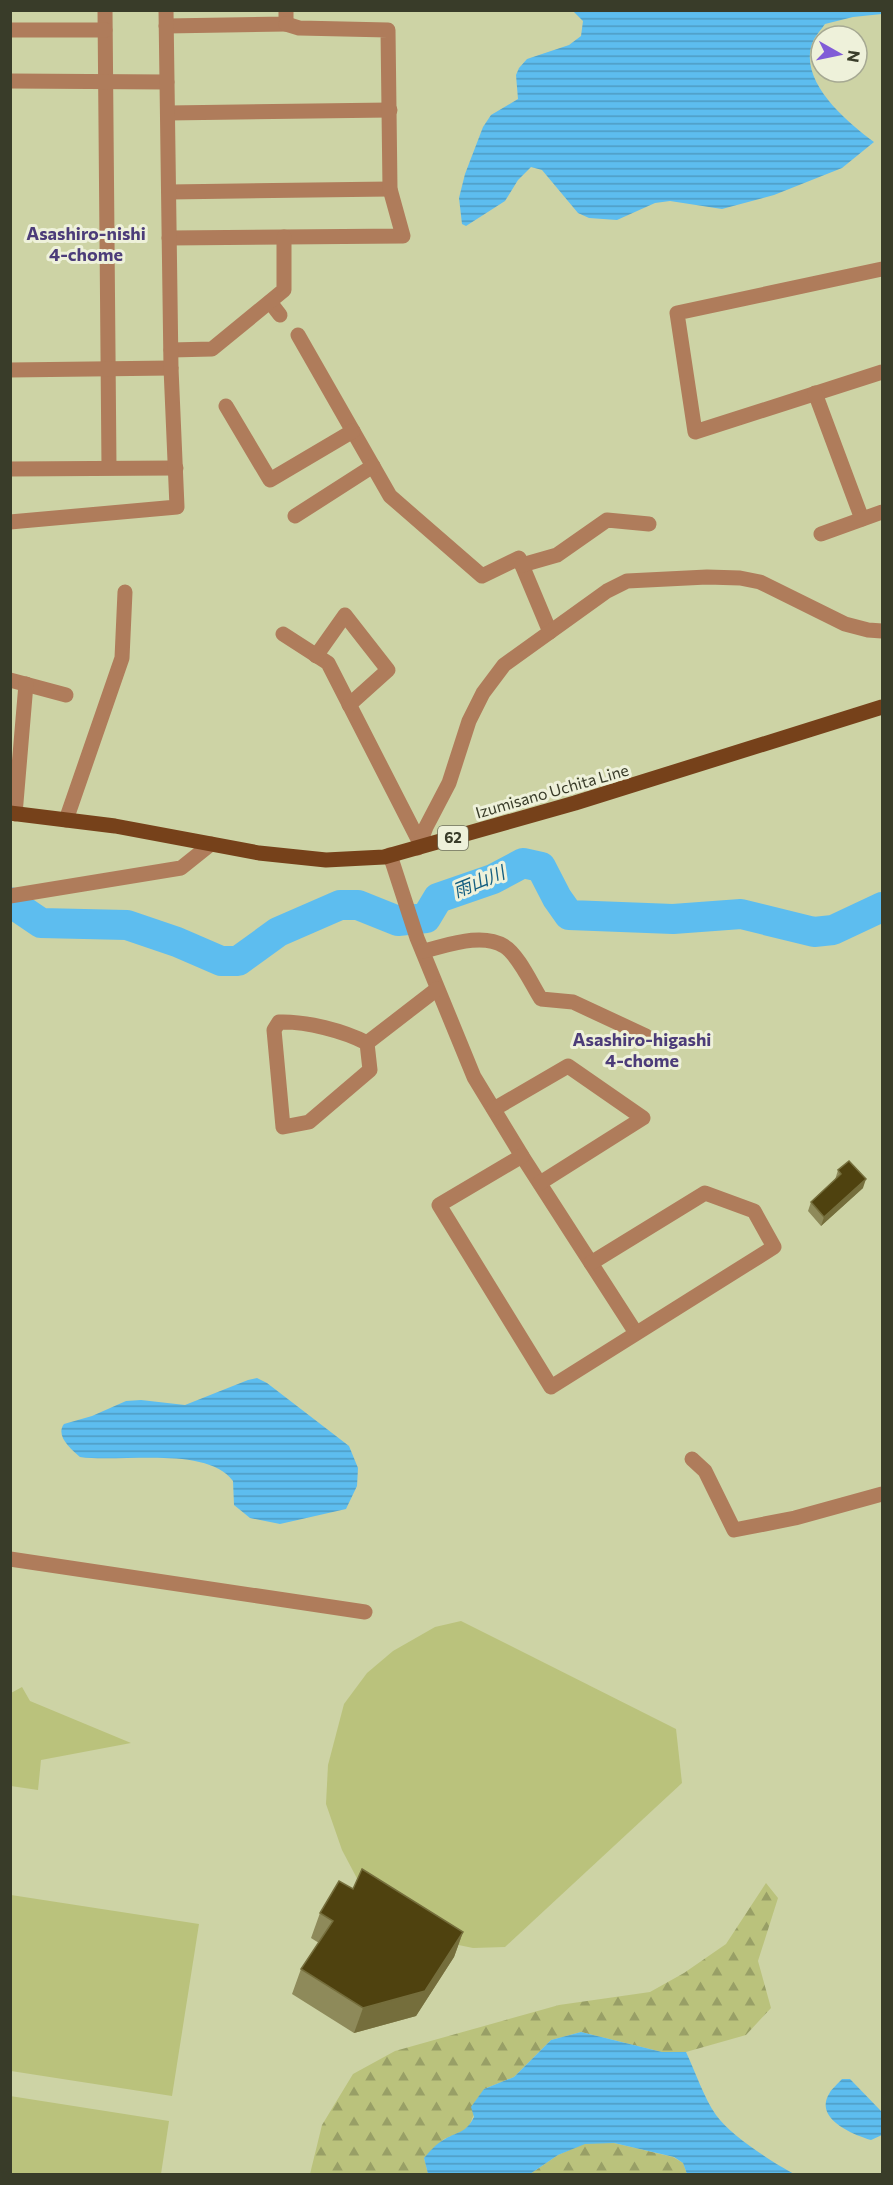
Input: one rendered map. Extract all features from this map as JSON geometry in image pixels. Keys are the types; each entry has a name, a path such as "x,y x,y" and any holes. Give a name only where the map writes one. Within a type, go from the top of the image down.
{"main road":[{"name":"Izumisano Uchita Line","path":"13,813 114,826 259,853 326,860 390,855 587,800 882,707"}],"street":[{"path":"105,10 110,467"},
{"path":"10,522 177,507 171,368 169,238 168,113 166,18 286,17 299,28 388,30 390,189 403,236 169,238"},
{"path":"10,30 105,30"},
{"path":"10,81 167,82"},
{"path":"168,113 390,110"},
{"path":"169,192 390,189"},
{"path":"171,350 212,349 284,290 285,237"},
{"path":"882,269 677,313 694,432 882,372"},
{"path":"270,302 280,315"},
{"path":"298,335 390,496 482,576 519,558 550,632"},
{"path":"10,370 171,368"},
{"path":"815,393 862,519"},
{"path":"226,406 270,480 353,431"},
{"path":"295,516 373,465"},
{"path":"10,469 176,468"},
{"path":"821,534 882,512"},
{"path":"522,565 557,555 607,520 650,524"},
{"path":"419,846 426,827 449,783 469,721 483,693 504,665 607,591 627,581 707,577 740,578 760,582 845,624 882,631"},
{"path":"66,820 122,658 125,592"},
{"path":"316,656 345,615 388,670 349,705"},
{"path":"283,634 328,663 419,846"},
{"path":"10,680 66,695"},
{"path":"13,813 26,684"},
{"path":"14,895 181,868 211,844"},
{"path":"390,855 403,898 437,989 474,1077 522,1156 636,1332"},
{"path":"420,944 475,940 490,941 505,946 513,954 541,999 573,1002 646,1036"},
{"path":"367,1043 437,989"},
{"path":"294,1021 354,1036 367,1043 370,1070 309,1122 283,1127 274,1030 279,1022 294,1021"},
{"path":"494,1109 568,1066 643,1118 540,1183"},
{"path":"522,1156 439,1205 551,1388 636,1332 774,1247 754,1211 705,1193 591,1263"},
{"path":"692,1459 705,1471 734,1530 795,1518 882,1494"},
{"path":"10,1559 365,1612"}],"green space":[{"path":"461,1621 676,1729 682,1783 505,1947 473,1948 449,1943 361,1886 342,1850 326,1804 328,1765 344,1704 367,1673 393,1651 435,1627"},
{"path":"22,1687 30,1701 131,1743 41,1760 38,1790 11,1786 11,1693"},
{"path":"766,1883 778,1898 758,1961 771,2008 746,2035 686,2052 662,2052 581,2032 551,2040 514,2077 484,2089 468,2129 444,2139 424,2158 428,2174 310,2174 322,2125 353,2074 395,2051 559,2005 650,1992 684,1973 726,1944"},
{"path":"11,1895 199,1924 172,2096 11,2071"},
{"path":"10,2096 169,2121 161,2174 11,2174"},
{"path":"585,2143 614,2143 673,2157 683,2163 687,2174 530,2174 558,2155"}],"water":[{"path":"573,11 882,11 882,14 853,17 825,24 809,24 809,84 818,84 839,112 874,142 842,168 774,195 722,209 670,201 655,203 617,220 589,218 578,213 542,170 531,167 518,180 505,201 466,226 462,224 459,198 465,174 483,127 491,115 518,99 516,75 527,59 569,45 581,36 583,21"},
{"path":"257,1378 267,1383 349,1446 358,1468 357,1486 346,1509 280,1524 250,1518 234,1505 233,1481 221,1470 204,1463 184,1459 80,1457 61,1433 64,1424 92,1416 126,1401 141,1400 185,1405"},
{"path":"581,2032 662,2052 686,2052 708,2101 723,2123 752,2148 794,2174 687,2174 683,2163 674,2157 614,2143 585,2144 558,2155 530,2174 428,2174 424,2158 439,2143 468,2126 474,2117 471,2107 484,2089 514,2077 551,2040"},
{"path":"842,2079 850,2079 881,2111 882,2135 871,2140 864,2138 846,2130 831,2118 826,2103 830,2092"}],"building":[{"path":"849,1161 866,1179 824,1217 811,1202 841,1174 838,1170"},
{"path":"362,1869 463,1932 425,1991 363,2008 301,1969 333,1921 320,1913 339,1881 353,1889"}],"waterway":[{"name":"雨山川","path":"10,902 41,923 127,925 177,942 221,961 238,961 278,932 340,905 358,905 398,921 426,918 438,898 493,879 523,863 541,867 569,915 673,919 741,914 814,932 833,930 882,907"}],"district":[{"name":"Asashiro-nishi 4-chome","path":"86,244"},
{"name":"Asashiro-higashi 4-chome","path":"642,1050"}]}
